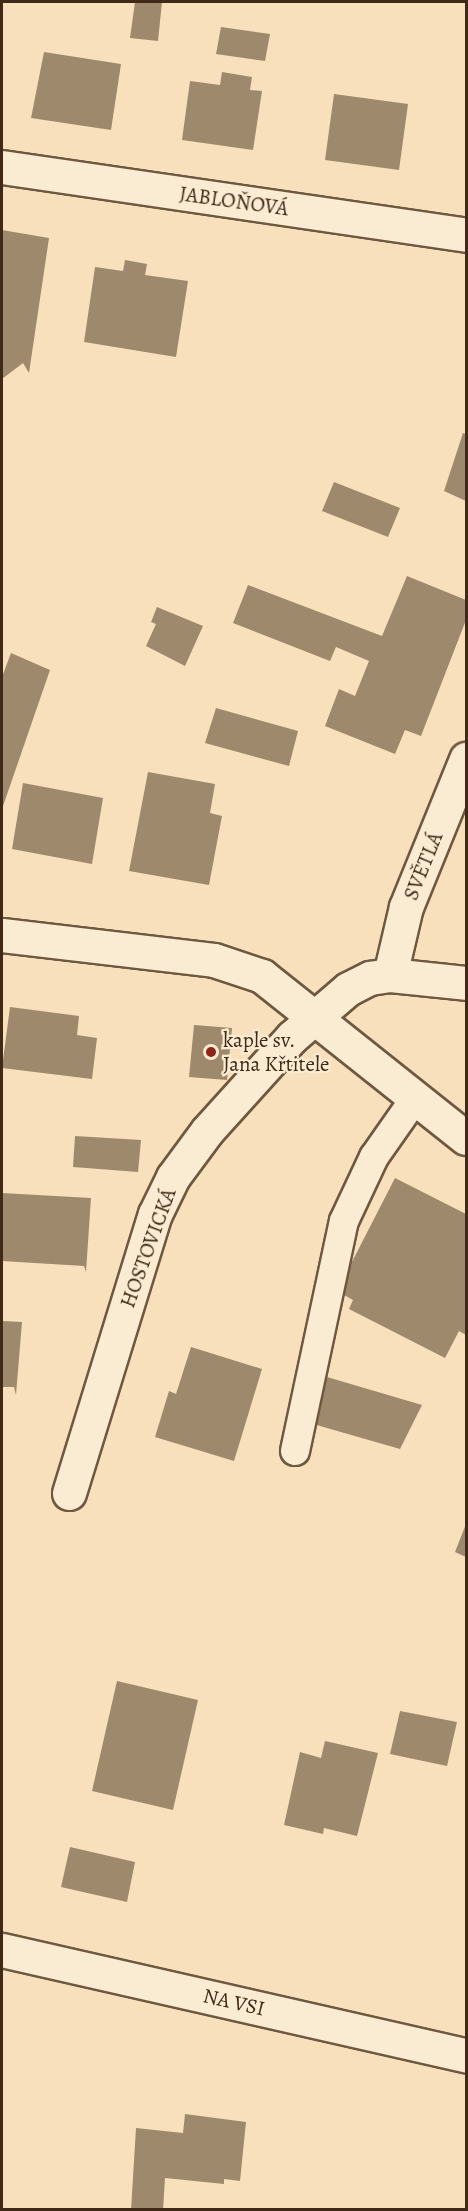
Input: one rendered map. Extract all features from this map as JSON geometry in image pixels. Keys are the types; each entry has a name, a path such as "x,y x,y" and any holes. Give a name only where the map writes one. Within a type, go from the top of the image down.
{"street":[{"name":"JABLOŇOVÁ","path":"2,167 466,235"},
{"name":"SVĚTLÁ","path":"390,975 406,906 466,759"},
{"path":"2,935 214,960 262,976 317,1015 466,1138"},
{"path":"390,975 466,983"},
{"name":"HOSTOVICKÁ","path":"69,1493 162,1196 207,1131 317,1015 348,989 370,978 390,975"},
{"name":"NA VSI","path":"2,1950 466,2055"}],"lane":[{"path":"295,1451 344,1221 374,1157 416,1097"}],"building":[{"path":"135,2 162,2 158,41 130,38"},
{"path":"221,27 270,34 265,61 216,54"},
{"path":"44,52 121,64 111,130 31,118"},
{"path":"222,72 252,77 250,90 262,91 253,150 182,140 190,81 220,85"},
{"path":"334,94 408,104 399,170 325,160"},
{"path":"2,230 49,238 29,373 23,363 2,379"},
{"path":"125,260 147,264 145,275 188,281 176,357 84,342 95,267 123,271"},
{"path":"463,433 466,434 466,501 444,491"},
{"path":"334,482 400,508 388,537 322,511"},
{"path":"407,576 466,600 466,620 421,736 405,730 395,754 325,726 339,689 355,696 369,661 336,647 330,661 233,623 248,585 382,636"},
{"path":"157,607 203,626 185,666 146,646 156,624 151,622"},
{"path":"11,653 50,670 2,809 2,677"},
{"path":"216,708 298,731 289,766 205,743"},
{"path":"148,772 215,784 210,813 222,816 209,885 129,871"},
{"path":"23,783 103,798 92,864 12,849"},
{"path":"10,1007 79,1016 77,1035 97,1038 92,1079 2,1068"},
{"name":"kaple sv. Jana Křtitele","path":"194,1025 232,1028 227,1080 189,1077"},
{"path":"75,1136 141,1140 138,1172 73,1167"},
{"path":"395,1178 466,1214 466,1335 459,1331 445,1358 349,1309 353,1300 337,1291"},
{"path":"2,1193 91,1198 86,1272 84,1266 2,1261"},
{"path":"2,1321 22,1322 16,1395 14,1387 2,1387"},
{"path":"191,1347 262,1369 234,1461 155,1437 169,1391 176,1394"},
{"path":"327,1377 422,1405 400,1449 313,1424"},
{"path":"466,1524 466,1557 455,1552"},
{"path":"117,1681 198,1700 173,1810 92,1791"},
{"path":"400,1711 457,1722 447,1766 390,1754"},
{"path":"325,1741 378,1753 357,1836 324,1828 323,1834 284,1825 300,1752 321,1758"},
{"path":"70,1847 135,1862 127,1902 61,1887"},
{"path":"185,2114 246,2122 240,2181 224,2179 224,2184 165,2178 163,2210 131,2210 136,2128 183,2133"}],"place":[{"name":"kaple sv. Jana Křtitele","path":"211,1052"}]}
